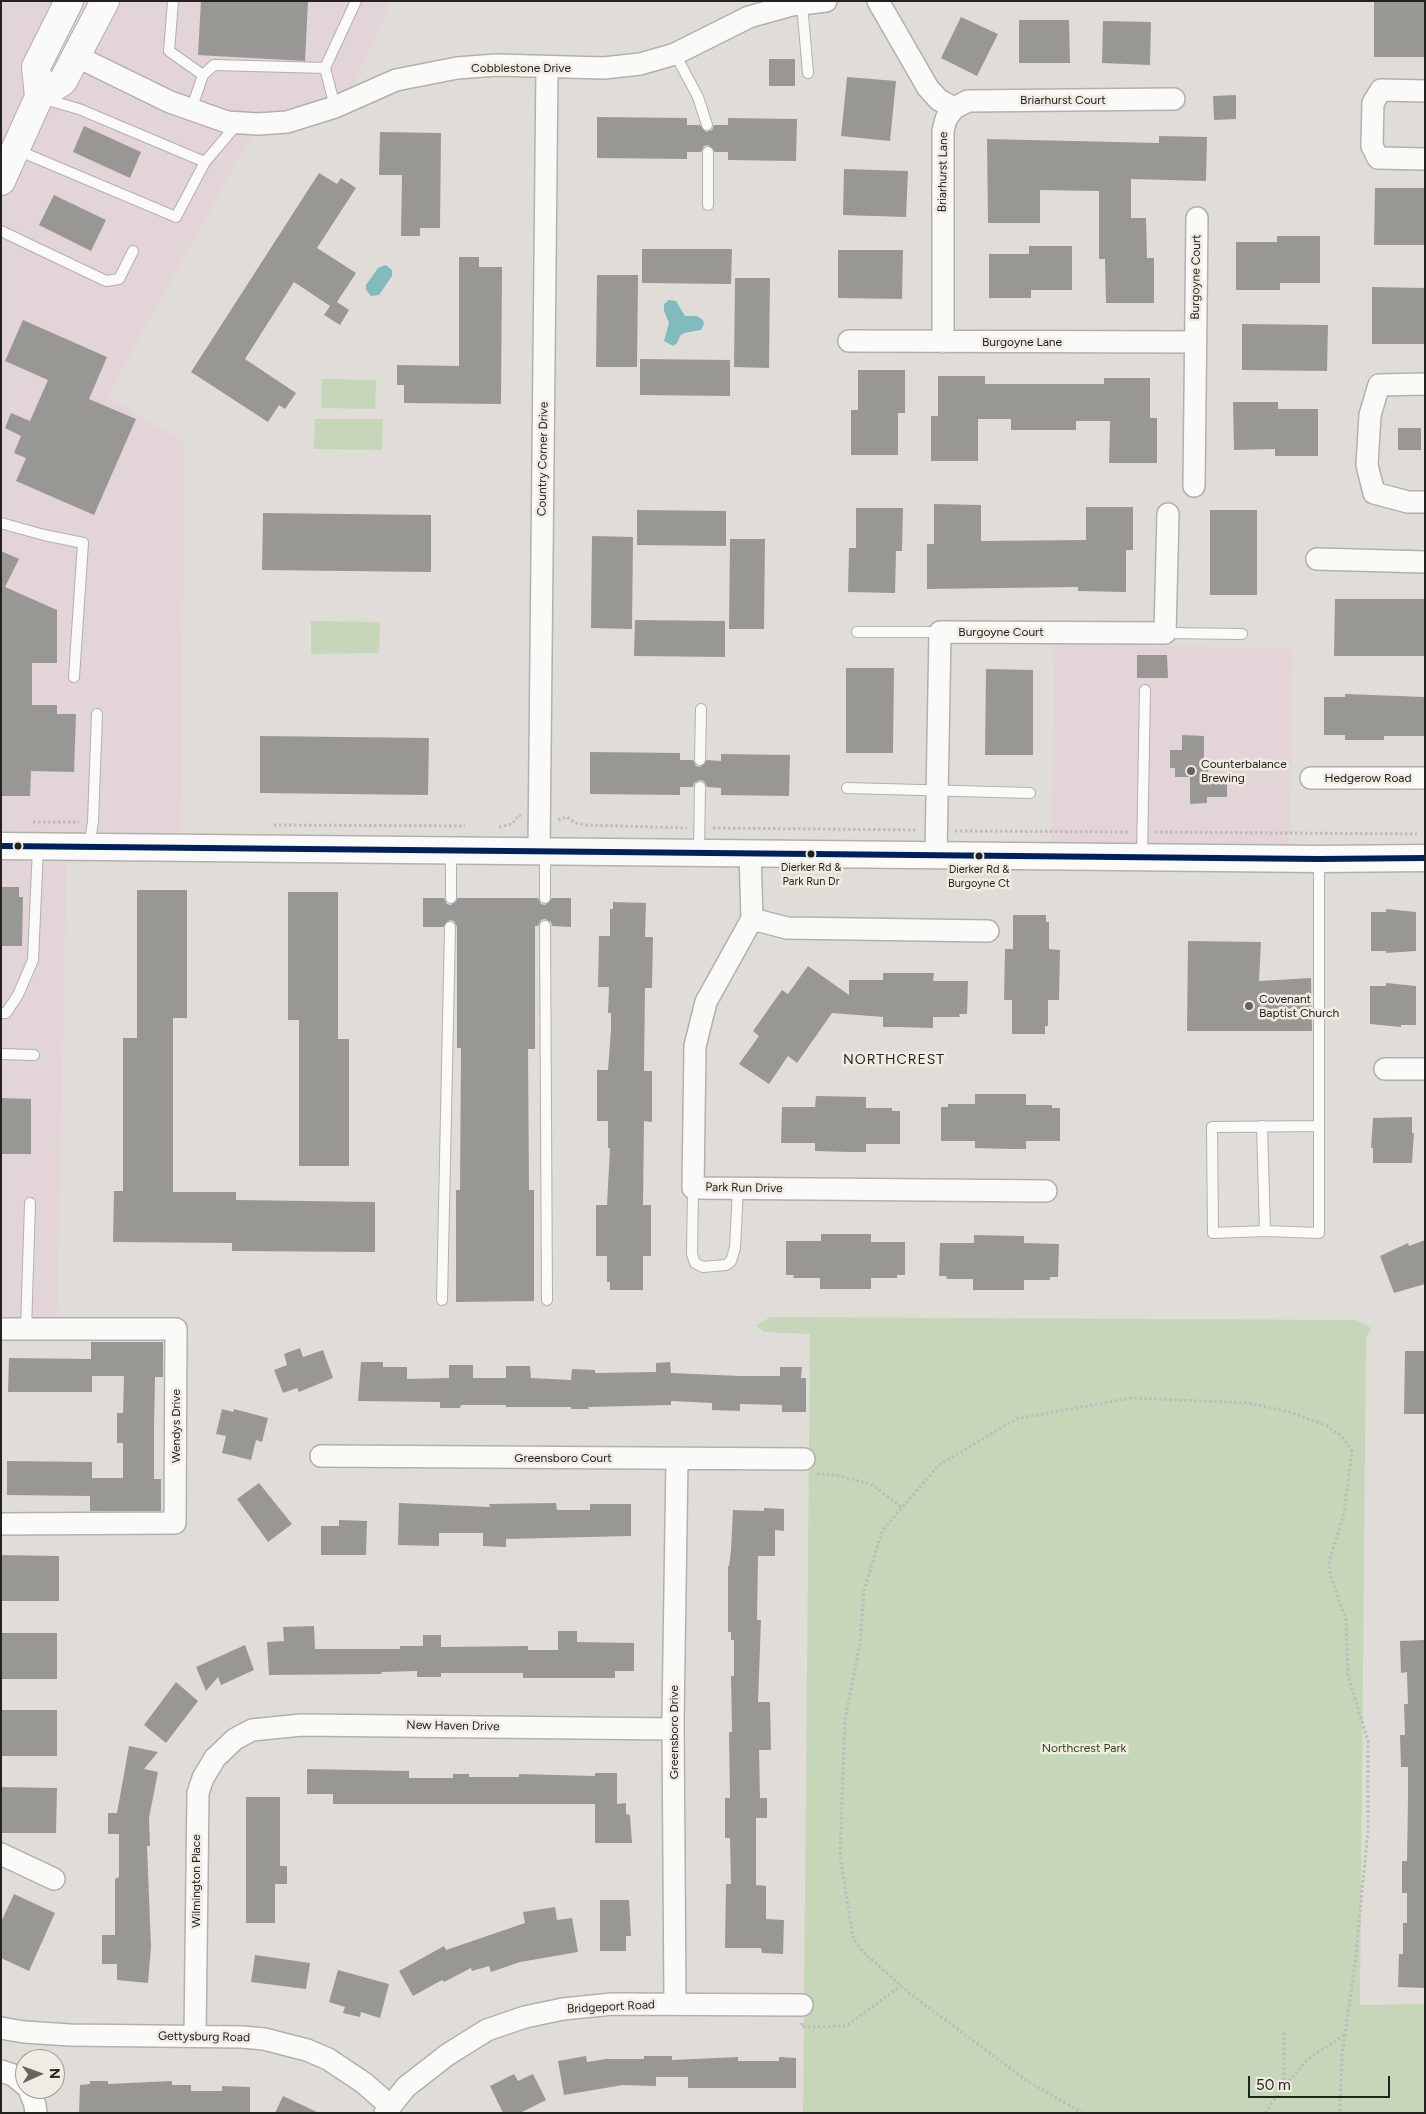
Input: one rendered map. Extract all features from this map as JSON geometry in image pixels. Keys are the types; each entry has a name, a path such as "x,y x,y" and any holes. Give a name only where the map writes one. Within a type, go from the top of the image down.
{"main road":[{"path":"1,181 17,150 39,97 36,67 69,1"},
{"path":"39,97 63,81 105,1"}],"street":[{"name":"Cobblestone Drive","path":"76,56 170,102 191,110 238,124 292,122 335,107 396,80 457,68 488,65 547,67 640,64 675,54 749,17 802,4 826,1"},
{"path":"878,1 928,88 939,100 954,108"},
{"name":"Country Corner Drive","path":"542,850 547,67"},
{"path":"1425,91 1381,90 1373,102 1372,146 1378,158 1425,159"},
{"name":"Briarhurst Court","path":"954,108 968,101 1174,99"},
{"name":"Briarhurst Lane","path":"943,342 942,131 946,119 954,108"},
{"name":"Burgoyne Court","path":"1194,486 1197,218"},
{"name":"Burgoyne Lane","path":"849,341 1196,342"},
{"path":"1425,384 1379,385 1370,415 1367,465 1374,493 1408,502 1425,502"},
{"path":"1165,633 1168,514"},
{"path":"1317,559 1425,562"},
{"name":"Burgoyne Court","path":"936,854 940,632 1165,633"},
{"name":"Hedgerow Road","path":"1312,778 1425,778"},
{"path":"1,846 699,851 1319,859 1425,858"},
{"path":"750,852 752,920 787,928 988,931"},
{"name":"Park Run Drive","path":"752,920 706,1002 699,1023 694,1046 693,1188 1046,1191"},
{"path":"1385,1069 1425,1069"},
{"name":"Wendys Drive","path":"1,1329 176,1330 175,1523 1,1524"},
{"name":"Greensboro Court","path":"321,1456 804,1459"},
{"name":"Greensboro Drive","path":"675,2004 673,1729 677,1459"},
{"name":"New Haven Drive","path":"235,1739 252,1730 301,1725 673,1729"},
{"name":"Wilmington Place","path":"196,2036 198,1793 203,1778 214,1758 235,1739"},
{"path":"1,1854 54,1879"},
{"name":"Bridgeport Road","path":"387,2109 406,2087 447,2055 487,2030 525,2017 563,2009 612,2004 802,2005"},
{"name":"Gettysburg Road","path":"1,2028 24,2032 70,2035 196,2036 264,2039 307,2050 347,2070 387,2109"},
{"path":"1,2071 15,2077"},
{"path":"32,2099 36,2113"}],"lane":[{"path":"173,1 170,51 203,75"},
{"path":"335,107 325,68 356,1"},
{"path":"802,4 808,73"},
{"path":"675,54 698,97 707,125"},
{"path":"191,110 203,75 214,64 325,68"},
{"path":"39,97 79,109 205,162"},
{"path":"17,150 176,218 205,162 238,124"},
{"path":"708,152 708,205"},
{"path":"1,231 106,282 119,279 134,251"},
{"path":"1,523 83,543 74,677"},
{"path":"857,632 940,632"},
{"path":"1165,633 1242,634"},
{"path":"1142,857 1145,690"},
{"path":"700,760 701,709"},
{"path":"89,846 93,822 97,714"},
{"path":"699,851 700,787"},
{"path":"847,788 1030,793"},
{"path":"1,1013 6,1013 18,995 33,960 38,846"},
{"path":"450,898 451,850"},
{"path":"542,850 545,898"},
{"path":"1319,859 1320,1126 1319,1233 1265,1231 1213,1233 1212,1127 1320,1126"},
{"path":"545,926 547,1300"},
{"path":"442,1300 450,927"},
{"path":"1,1054 34,1055"},
{"path":"1262,1126 1265,1231"},
{"path":"693,1188 692,1254 696,1263 703,1267 726,1265 731,1261 735,1248 738,1188"},
{"path":"26,1330 30,1203"}],"path":[{"path":"1083,2113 1027,2081 901,1986 862,1951 853,1938 840,1855 845,1720 860,1643 864,1590 882,1531 939,1465 1016,1419 1131,1398 1250,1403 1290,1412 1327,1426 1341,1436 1352,1451 1344,1514 1329,1562 1331,1578 1346,1619 1348,1676 1368,1741 1368,1830 1355,1964 1345,2035 1340,2113"},
{"path":"804,1459 818,1475 836,1475 873,1485 902,1508"},
{"path":"802,2005 802,2027 846,2026 901,1986"},
{"path":"1284,2032 1284,2086"},
{"path":"1265,2113 1284,2086 1308,2059 1345,2035"}],"shaded area":[{"path":"1,1 392,1 345,102 258,124 107,396 184,442 181,847 67,846 57,1320 1,1322"},
{"path":"1055,643 1292,649 1290,855 1051,854"}],"green space":[{"path":"322,379 376,380 375,409 321,408"},
{"path":"315,419 383,419 382,450 314,449"},
{"path":"311,621 380,622 379,653 311,654"},
{"name":"Northcrest Park","path":"770,1317 1356,1320 1371,1328 1366,1339 1360,2005 1425,2004 1425,2113 803,2113 810,1334 764,1332 756,1326"}],"water":[{"path":"386,265 392,270 392,276 379,295 371,296 366,290 366,285 378,268"},
{"path":"669,300 676,301 685,316 697,316 703,320 704,324 701,330 684,333 673,346 664,341 669,323 664,311 664,304"}],"building":[{"path":"201,1 308,1 305,61 198,55"},
{"path":"1374,1 1425,1 1425,57 1374,57"},
{"path":"961,17 998,34 977,76 941,58"},
{"path":"1019,20 1069,20 1070,63 1019,63"},
{"path":"1103,21 1151,22 1150,65 1102,63"},
{"path":"769,59 795,59 795,86 769,86"},
{"path":"847,77 896,81 890,141 841,136"},
{"path":"1236,95 1236,119 1214,120 1213,96"},
{"path":"597,117 687,118 687,125 700,125 706,132 712,130 714,125 728,125 728,118 797,119 796,161 728,160 728,152 715,152 708,145 704,146 701,152 687,152 687,159 597,158"},
{"path":"84,126 141,152 130,178 73,152"},
{"path":"380,132 441,133 440,228 420,228 420,236 401,236 402,175 379,175"},
{"path":"1159,136 1207,137 1206,181 1131,179 1131,218 1146,218 1147,258 1154,258 1154,303 1106,303 1105,259 1099,259 1099,191 1040,190 1040,223 988,223 987,139 1159,143"},
{"path":"844,169 908,171 906,217 843,215"},
{"path":"319,173 337,184 341,178 356,188 317,248 356,273 337,302 349,310 340,325 324,315 330,306 294,282 245,359 296,393 285,409 279,405 268,422 191,372"},
{"path":"1375,188 1425,188 1425,245 1374,245"},
{"path":"54,195 106,220 91,251 39,225"},
{"path":"1277,236 1320,236 1320,283 1280,283 1280,290 1236,290 1236,242 1277,242"},
{"path":"1029,246 1072,246 1072,290 1031,290 1031,298 989,298 989,254 1029,254"},
{"path":"642,249 732,249 731,284 642,283"},
{"path":"838,250 903,250 902,299 838,298"},
{"path":"459,257 479,257 479,267 502,267 501,404 404,403 404,385 397,385 397,365 459,366"},
{"path":"597,275 638,275 637,367 596,367"},
{"path":"735,278 770,278 769,368 734,367"},
{"path":"1372,287 1425,288 1425,344 1372,344"},
{"path":"23,320 107,357 89,399 136,419 94,515 16,481 26,458 14,453 21,436 5,428 11,413 30,421 48,380 5,361"},
{"path":"1242,324 1328,325 1327,371 1242,370"},
{"path":"640,359 730,360 730,396 640,395"},
{"path":"858,370 905,370 905,413 898,413 898,455 851,455 851,410 858,410"},
{"path":"938,376 985,376 985,384 1104,384 1104,378 1150,378 1150,418 1157,418 1157,463 1109,463 1110,421 1076,421 1076,430 1011,430 1011,419 978,419 978,461 931,461 931,416 938,416"},
{"path":"1233,402 1278,402 1278,409 1318,409 1318,456 1275,456 1275,449 1234,450"},
{"path":"1398,428 1421,428 1421,450 1398,450"},
{"path":"934,504 981,505 981,541 1086,540 1086,507 1133,507 1133,550 1126,550 1126,592 1078,591 1078,587 927,589 927,544 934,544"},
{"path":"856,508 903,508 902,551 896,551 895,593 848,592 849,548 856,548"},
{"path":"637,510 726,511 726,546 637,545"},
{"path":"1210,510 1257,510 1257,595 1210,595"},
{"path":"263,513 431,515 431,572 262,570"},
{"path":"592,536 633,537 632,629 591,628"},
{"path":"730,539 765,539 764,629 729,629"},
{"path":"1,551 19,559 5,587 57,610 57,663 32,663 32,705 57,705 57,714 76,714 74,772 31,771 30,796 1,796"},
{"path":"1335,599 1425,599 1425,656 1334,656"},
{"path":"635,620 725,621 725,657 634,656"},
{"path":"1137,655 1167,655 1168,678 1137,678"},
{"path":"846,668 894,668 893,753 846,753"},
{"path":"986,669 1033,670 1033,755 985,755"},
{"path":"1345,694 1425,697 1425,736 1384,736 1384,740 1345,740 1345,735 1324,735 1324,697 1345,697"},
{"name":"Counterbalance Brewing","path":"1182,735 1204,736 1204,767 1208,767 1208,775 1227,775 1227,797 1207,797 1207,803 1190,804 1190,777 1175,777 1175,768 1170,768 1170,750 1182,750"},
{"path":"260,736 429,738 428,795 260,793"},
{"path":"590,752 680,753 680,760 693,760 696,766 700,767 707,760 721,761 721,754 790,755 789,796 721,795 721,788 707,787 704,781 700,780 694,783 693,787 680,787 680,795 590,794"},
{"path":"1,887 19,887 19,897 23,897 22,946 2,946"},
{"path":"137,890 187,890 187,1018 173,1018 173,1192 236,1192 236,1200 375,1202 375,1252 232,1251 232,1243 113,1242 114,1191 123,1191 123,1038 137,1038"},
{"path":"288,892 338,892 338,1039 349,1039 349,1166 299,1166 299,1020 288,1020"},
{"path":"423,898 444,898 447,904 451,905 458,898 538,898 541,904 545,905 552,898 571,898 571,927 552,926 551,922 545,919 541,920 538,926 535,926 535,1049 528,1049 529,1190 534,1190 534,1301 456,1302 456,1190 460,1190 461,1048 457,1048 457,927 454,921 450,920 443,927 423,927"},
{"path":"613,902 646,903 645,937 653,937 652,988 645,988 644,1071 652,1071 652,1122 644,1121 643,1205 651,1205 651,1256 643,1256 643,1290 610,1290 610,1282 607,1282 607,1256 596,1256 596,1205 607,1205 610,1148 608,1148 608,1121 597,1121 597,1070 608,1070 611,1029 611,1013 608,1013 609,987 598,987 599,936 610,936 610,909 613,909"},
{"path":"1386,909 1416,912 1416,951 1386,953 1386,951 1371,951 1371,912 1386,912"},
{"path":"1013,915 1046,915 1046,922 1049,922 1049,949 1060,950 1059,1000 1048,1000 1048,1026 1045,1026 1045,1034 1012,1034 1012,1000 1004,1000 1005,949 1013,949"},
{"name":"Covenant Baptist Church","path":"1188,941 1261,942 1259,981 1311,978 1312,1031 1187,1031"},
{"path":"808,966 849,995 849,980 883,980 883,973 934,973 933,981 968,981 967,1014 959,1014 960,1017 933,1017 933,1028 883,1027 883,1017 832,1013 797,1063 788,1056 769,1084 739,1064 759,1036 753,1031 782,990 788,994"},
{"path":"1386,983 1416,986 1416,1025 1401,1025 1401,1027 1370,1024 1370,986 1386,986"},
{"path":"975,1094 1026,1094 1026,1105 1052,1105 1052,1108 1060,1108 1060,1141 1026,1141 1026,1149 1010,1149 975,1148 975,1141 941,1141 941,1107 948,1107 948,1104 975,1104"},
{"path":"816,1096 866,1097 866,1108 892,1108 892,1111 900,1111 900,1144 866,1144 866,1152 850,1152 815,1151 815,1143 781,1143 782,1107 815,1107"},
{"path":"1,1098 31,1099 31,1154 1,1154"},
{"path":"1412,1117 1412,1133 1414,1133 1412,1163 1373,1163 1373,1148 1371,1148 1373,1118"},
{"path":"821,1234 871,1234 871,1242 905,1242 905,1275 897,1275 897,1278 871,1278 871,1289 820,1289 820,1278 793,1278 794,1275 786,1275 786,1241 821,1241"},
{"path":"974,1235 1024,1236 1024,1243 1059,1244 1058,1277 1050,1277 1050,1280 1024,1280 1024,1290 973,1290 973,1279 947,1279 946,1276 939,1276 940,1243 974,1243"},
{"path":"1425,1240 1425,1284 1394,1293 1380,1256 1408,1243 1409,1246"},
{"path":"91,1342 163,1342 163,1377 155,1377 154,1429 154,1479 161,1479 161,1511 90,1511 90,1496 7,1495 7,1461 92,1462 92,1478 123,1478 123,1443 117,1443 117,1413 123,1413 124,1376 92,1376 92,1392 8,1392 9,1358 91,1359"},
{"path":"300,1348 303,1357 323,1350 333,1378 299,1392 297,1388 283,1393 274,1370 287,1365 284,1354"},
{"path":"1405,1351 1425,1351 1425,1414 1404,1414"},
{"path":"361,1362 383,1362 383,1367 407,1367 407,1379 449,1378 449,1365 473,1365 473,1378 506,1378 506,1366 530,1366 531,1378 571,1380 572,1369 595,1370 595,1373 656,1372 656,1363 670,1362 671,1373 740,1376 780,1376 780,1367 802,1367 801,1378 806,1378 806,1412 782,1412 782,1405 740,1404 740,1411 712,1410 712,1403 671,1401 671,1405 571,1409 571,1407 506,1407 506,1405 461,1405 460,1408 440,1408 440,1402 358,1401"},
{"path":"222,1409 233,1412 234,1409 268,1418 262,1442 256,1440 251,1460 222,1453 226,1436 216,1434"},
{"path":"259,1483 292,1524 268,1542 237,1499"},
{"path":"399,1503 490,1507 489,1504 556,1503 557,1510 590,1510 590,1504 631,1504 631,1536 506,1539 506,1547 483,1546 483,1533 439,1533 439,1546 398,1545"},
{"path":"764,1508 784,1509 784,1531 775,1530 775,1556 758,1556 757,1620 761,1620 758,1702 770,1702 771,1750 759,1750 760,1798 767,1798 767,1818 756,1818 756,1885 766,1886 766,1919 784,1920 783,1954 762,1953 761,1948 725,1948 726,1884 731,1884 730,1838 725,1838 725,1798 730,1798 729,1732 732,1732 731,1676 734,1676 734,1640 731,1640 731,1632 728,1632 728,1566 731,1550 733,1510 764,1511"},
{"path":"339,1520 367,1521 366,1555 321,1555 321,1526 339,1526"},
{"path":"1,1555 59,1556 59,1601 1,1601"},
{"path":"314,1626 315,1649 400,1649 400,1646 423,1646 423,1635 441,1635 441,1647 528,1646 528,1650 558,1650 558,1631 577,1631 577,1642 634,1643 634,1671 615,1671 615,1678 523,1678 523,1673 441,1673 441,1677 417,1677 417,1671 382,1672 381,1674 269,1675 267,1642 284,1641 283,1627"},
{"path":"1,1633 57,1633 57,1679 1,1679"},
{"path":"1425,1640 1425,1988 1398,1987 1399,1954 1403,1954 1403,1923 1407,1923 1407,1893 1402,1893 1402,1861 1407,1861 1408,1800 1408,1767 1401,1767 1400,1735 1405,1735 1404,1704 1408,1704 1407,1672 1401,1673 1400,1641"},
{"path":"245,1645 254,1670 221,1685 218,1677 206,1691 196,1667"},
{"path":"176,1682 198,1701 166,1743 144,1725"},
{"path":"1,1710 57,1710 57,1756 1,1756"},
{"path":"129,1746 158,1752 144,1769 158,1772 149,1818 150,1846 147,1846 151,1947 148,1983 117,1980 117,1964 102,1964 102,1935 115,1935 115,1879 119,1877 119,1834 108,1834 108,1813 117,1813"},
{"path":"307,1769 409,1771 409,1778 453,1778 453,1774 469,1774 469,1777 519,1777 519,1774 595,1776 595,1773 617,1773 617,1804 626,1803 626,1814 630,1815 632,1843 595,1843 595,1804 333,1804 333,1794 307,1794"},
{"path":"1,1787 57,1788 56,1833 1,1833"},
{"path":"246,1797 280,1797 280,1866 287,1866 287,1884 275,1884 275,1923 246,1923"},
{"path":"14,1894 55,1913 29,1971 1,1958 1,1922"},
{"path":"600,1900 629,1900 631,1936 626,1936 626,1951 600,1951"},
{"path":"555,1907 557,1920 572,1918 578,1952 520,1962 491,1972 489,1966 472,1971 471,1968 444,1982 442,1980 413,1996 399,1971 444,1946 446,1950 525,1923 523,1912"},
{"path":"255,1955 310,1963 306,1989 251,1982"},
{"path":"338,1970 389,1984 380,2018 361,2012 360,2017 343,2013 345,2007 329,2002"},
{"path":"586,2056 587,2062 606,2059 644,2059 644,2056 672,2056 672,2060 738,2057 738,2061 779,2061 779,2057 796,2058 796,2088 688,2088 688,2077 656,2077 656,2086 623,2085 564,2095 558,2061"},
{"path":"514,2074 518,2081 533,2074 546,2100 520,2113 503,2113 490,2086"},
{"path":"90,2081 108,2081 108,2084 172,2081 172,2085 191,2085 191,2091 222,2091 222,2086 250,2087 250,2113 79,2113 80,2085 90,2084"},
{"path":"283,2096 319,2113 275,2113"}],"transit line":[{"path":"1,846 1319,859 1425,858"}],"place":[{"name":"Counterbalance Brewing","path":"1191,771"},
{"name":"Dierker Rd & Park Run Dr","path":"811,854"},
{"name":"Dierker Rd & Burgoyne Ct","path":"979,856"},
{"name":"Covenant Baptist Church","path":"1249,1006"}],"district":[{"name":"NORTHCREST","path":"894,1060"}]}
